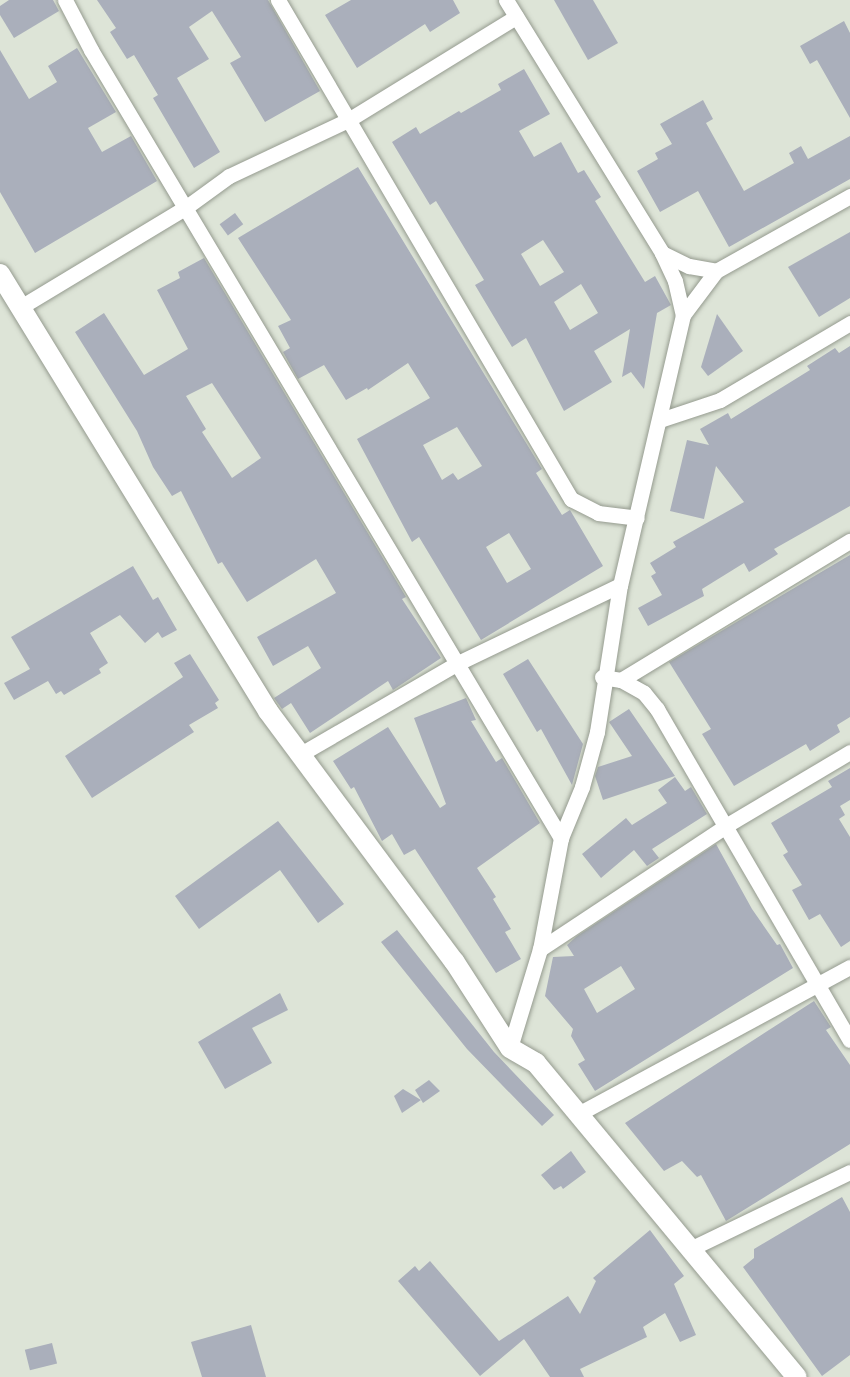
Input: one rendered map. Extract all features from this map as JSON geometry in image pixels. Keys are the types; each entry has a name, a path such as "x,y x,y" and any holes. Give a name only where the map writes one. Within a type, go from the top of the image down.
{"street":[{"path":"65,0 185,208 561,838"},
{"path":"278,0 350,119 571,499 598,513 637,518"},
{"path":"506,0 662,254 675,281 683,315"},
{"path":"19,308 185,208 229,176 350,119 516,16"},
{"path":"510,1048 540,949 561,838 582,787 597,732 602,677 620,585 683,315 716,271 850,196"},
{"path":"662,254 689,266 716,271"},
{"path":"0,274 188,585 299,755 454,961 510,1048 536,1063 797,1377"},
{"path":"660,420 720,400 850,323"},
{"path":"621,680 850,542"},
{"path":"299,755 458,663 620,585"},
{"path":"602,677 621,680 644,693 657,709 727,825 850,1040"},
{"path":"540,949 727,825 850,752"},
{"path":"578,1114 850,967"},
{"path":"692,1248 850,1172"}],"building":[{"path":"9,0 53,0 59,11 14,38 0,15 0,6"},
{"path":"97,0 268,0 320,91 265,122 230,63 241,57 212,11 189,27 209,59 177,78 220,152 194,168 153,98 158,95 134,55 127,59 110,32 116,28"},
{"path":"351,0 453,0 460,13 430,32 425,24 357,68 325,15"},
{"path":"554,0 593,0 618,43 588,60"},
{"path":"844,21 850,33 850,118 817,60 810,64 800,46"},
{"path":"77,48 116,112 88,128 102,152 131,136 157,181 35,253 0,192 0,50 29,99 57,82 48,66"},
{"path":"524,69 550,114 519,131 534,157 561,142 578,173 584,170 601,197 595,201 645,282 655,276 671,305 657,313 644,389 631,372 622,377 630,329 594,351 612,382 564,411 526,338 512,347 475,285 484,280 436,201 430,205 392,142 416,127 420,134 459,111 461,113 501,90 498,84","holes":["543,240 564,272 540,286 521,254","581,284 598,313 570,330 554,302"]},
{"path":"703,100 713,119 706,123 744,191 794,163 789,153 801,146 808,159 850,136 850,179 729,247 698,191 660,212 637,171 658,159 655,153 672,144 660,124"},
{"path":"358,167 542,469 536,473 562,515 570,510 603,566 481,640 419,537 412,542 357,439 430,398 408,363 368,390 367,388 346,400 324,365 298,379 283,352 290,348 278,326 291,320 238,238","holes":["457,427 482,466 458,480 453,473 442,480 423,445","509,533 531,569 507,583 486,547"]},
{"path":"235,213 243,224 228,235 220,224"},
{"path":"850,232 850,298 819,317 788,267"},
{"path":"204,258 406,597 402,599 441,658 393,690 388,681 310,733 291,703 282,709 274,698 321,668 308,646 273,666 257,637 336,593 316,559 247,602 222,562 218,564 181,491 172,496 153,467 137,431 75,332 104,313 144,375 188,349 157,290 180,278 178,272","holes":["212,383 261,458 232,478 202,432 206,429 186,396"]},
{"path":"717,314 743,351 708,376 701,367"},
{"path":"850,346 850,506 774,549 778,554 749,572 744,563 702,589 704,596 648,626 638,608 662,595 651,576 656,573 650,563 676,547 673,542 744,502 716,466 704,519 670,511 687,440 709,445 700,429 728,413 731,419 810,370 807,366 835,348 839,353"},
{"path":"850,555 850,717 837,725 840,732 810,751 806,744 734,786 702,734 711,729 669,662"},
{"path":"133,566 153,600 158,597 177,630 162,638 158,632 145,643 120,615 90,633 108,663 99,669 101,673 64,695 61,691 56,694 48,681 14,700 4,683 30,669 11,637"},
{"path":"190,654 219,700 215,703 218,708 189,725 194,732 92,798 65,756 183,677 174,663"},
{"path":"528,659 583,744 572,785 541,729 537,732 503,674"},
{"path":"466,698 476,720 471,721 496,762 502,758 540,823 477,868 496,897 493,899 511,929 505,932 521,959 496,973 415,849 404,855 392,834 382,841 354,787 351,789 333,761 388,727 440,808 446,804 414,718"},
{"path":"629,709 675,776 603,800 595,776 598,767 632,756 609,722"},
{"path":"850,768 850,800 840,806 845,815 839,819 850,837 850,941 841,947 820,914 809,920 792,890 802,885 783,855 788,852 771,823 832,787 828,781"},
{"path":"675,777 685,791 691,787 707,814 652,849 659,858 647,866 634,850 601,878 582,854 626,818 632,825 667,803 658,790"},
{"path":"278,821 344,904 318,923 280,870 199,929 175,896"},
{"path":"716,844 752,909 777,945 780,944 793,968 595,1091 578,1064 585,1060 571,1036 573,1029 545,996 553,957 574,956 567,945 577,936","holes":["621,966 635,989 597,1013 584,989"]},
{"path":"397,930 494,1052 554,1115 542,1126 467,1049 381,942"},
{"path":"280,993 288,1010 252,1028 272,1063 225,1089 198,1042"},
{"path":"814,1001 831,1027 826,1030 850,1065 850,1144 726,1221 701,1175 697,1177 682,1161 664,1171 625,1123"},
{"path":"429,1080 440,1091 423,1103 415,1090"},
{"path":"403,1089 421,1100 402,1113 394,1096"},
{"path":"571,1151 586,1172 563,1189 561,1186 554,1190 541,1175"},
{"path":"842,1197 850,1212 850,1355 822,1376 743,1267 754,1258 754,1249"},
{"path":"650,1230 684,1276 674,1284 696,1335 680,1342 665,1313 643,1327 647,1337 580,1369 584,1377 550,1377 524,1339 480,1376 398,1281 415,1266 419,1271 430,1261 499,1341 568,1296 580,1314 596,1281 593,1278"},
{"path":"251,1325 266,1377 202,1377 191,1342"},
{"path":"52,1343 57,1363 30,1370 25,1350"}]}
